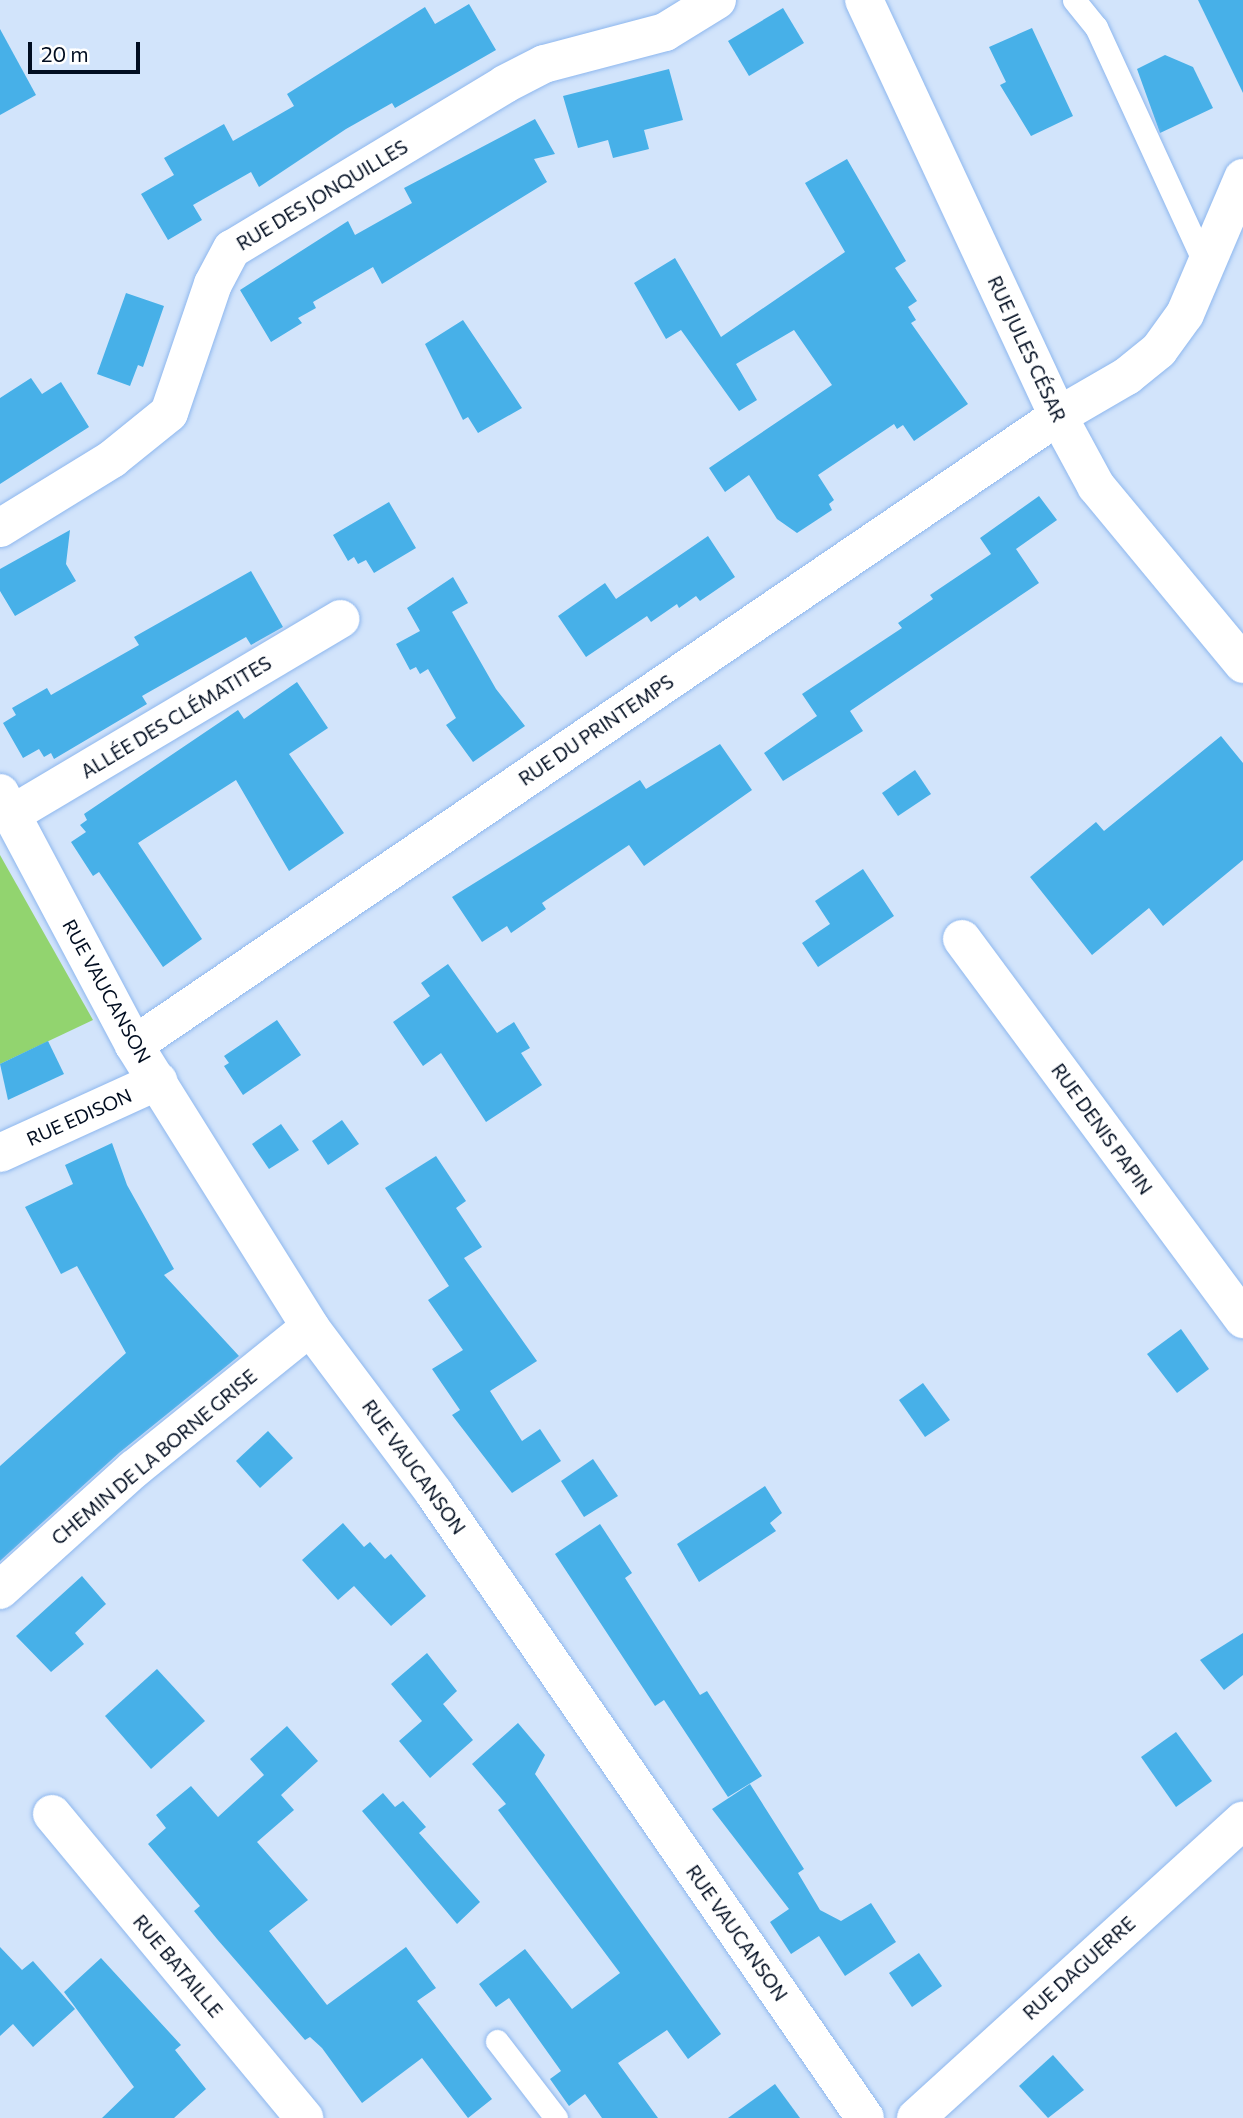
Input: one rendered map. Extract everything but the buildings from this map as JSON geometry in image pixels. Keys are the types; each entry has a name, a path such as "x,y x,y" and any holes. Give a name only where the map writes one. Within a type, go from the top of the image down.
{"street":[{"name":"RUE DES JONQUILLES","path":"0,528 112,459 169,412 213,284 232,250 544,64 665,32 717,0"},
{"name":"RUE JULES CÉSAR","path":"864,0 1058,416 1096,486 1243,664"},
{"name":"RUE DU PRINTEMPS","path":"134,1045 1058,416 1127,376 1158,350 1185,314 1243,178"},
{"name":"ALLÉE DES CLÉMATITES","path":"6,804 340,619"},
{"name":"RUE VAUCANSON","path":"6,804 134,1045 159,1081 310,1327 434,1493 865,2118"},
{"name":"RUE DENIS PAPIN","path":"962,939 1242,1313"},
{"name":"RUE EDISON","path":"0,1153 159,1081"},
{"name":"CHEMIN DE LA BORNE GRISE","path":"0,1590 134,1469 310,1327"},
{"name":"RUE BATAILLE","path":"51,1814 304,2118"},
{"name":"RUE DAGUERRE","path":"916,2118 1243,1820"}],"lane":[{"path":"1074,0 1096,27 1206,266"},
{"path":"497,2041 556,2118"}],"green space":[{"path":"0,855 93,1020 0,1064"}]}
